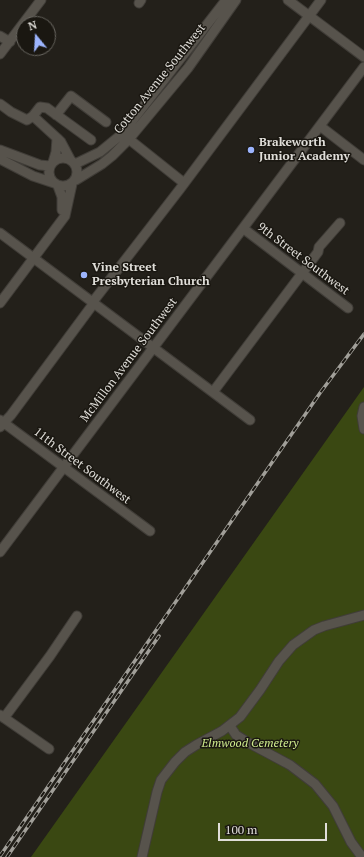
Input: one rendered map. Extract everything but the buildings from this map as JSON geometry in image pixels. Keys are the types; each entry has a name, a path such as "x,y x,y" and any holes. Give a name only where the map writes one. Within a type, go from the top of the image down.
{"street":[{"path":"0,54 41,0"},
{"name":"Cotton Avenue Southwest","path":"74,182 102,164 125,136 226,0"},
{"name":"Cotton Avenue Southwest","path":"73,162 85,161 125,136 188,68 236,0"},
{"path":"288,0 364,57"},
{"path":"1,423 11,415 93,303 321,0"},
{"path":"0,36 10,42"},
{"name":"McMillon Avenue Southwest","path":"0,552 244,229 364,67"},
{"path":"56,115 71,96 106,122"},
{"path":"0,104 11,112 27,120 33,116 40,107 47,108 91,140"},
{"path":"0,303 65,216 78,171 61,142 33,116"},
{"path":"320,126 364,160"},
{"path":"125,136 184,183"},
{"path":"57,138 56,152 51,164 49,175 56,184 62,201 62,219"},
{"path":"0,150 40,165 51,164 61,157 73,162"},
{"path":"0,159 33,176 56,184 68,186 74,182"},
{"path":"213,392 318,252 319,246 340,223"},
{"name":"9th Street Southwest","path":"244,229 348,308"},
{"path":"0,233 250,420"},
{"path":"364,407 362,416 364,429"},
{"name":"11th Street Southwest","path":"1,423 64,466 150,531"},
{"path":"142,857 161,780 184,752 230,726 248,707 278,661 293,644 314,630 364,615"},
{"path":"49,749 2,717 50,656 77,616"},
{"path":"230,726 236,735 290,765 315,784 333,806 351,842 362,857"}],"green space":[{"name":"Elmwood Cemetery","path":"364,387 364,857 31,857"}],"railway":[{"path":"0,856 320,393 364,334"},
{"path":"7,857 159,636"}],"place":[{"name":"Brakeworth Junior Academy","path":"251,150"},
{"name":"Vine Street Presbyterian Church","path":"84,275"}]}
